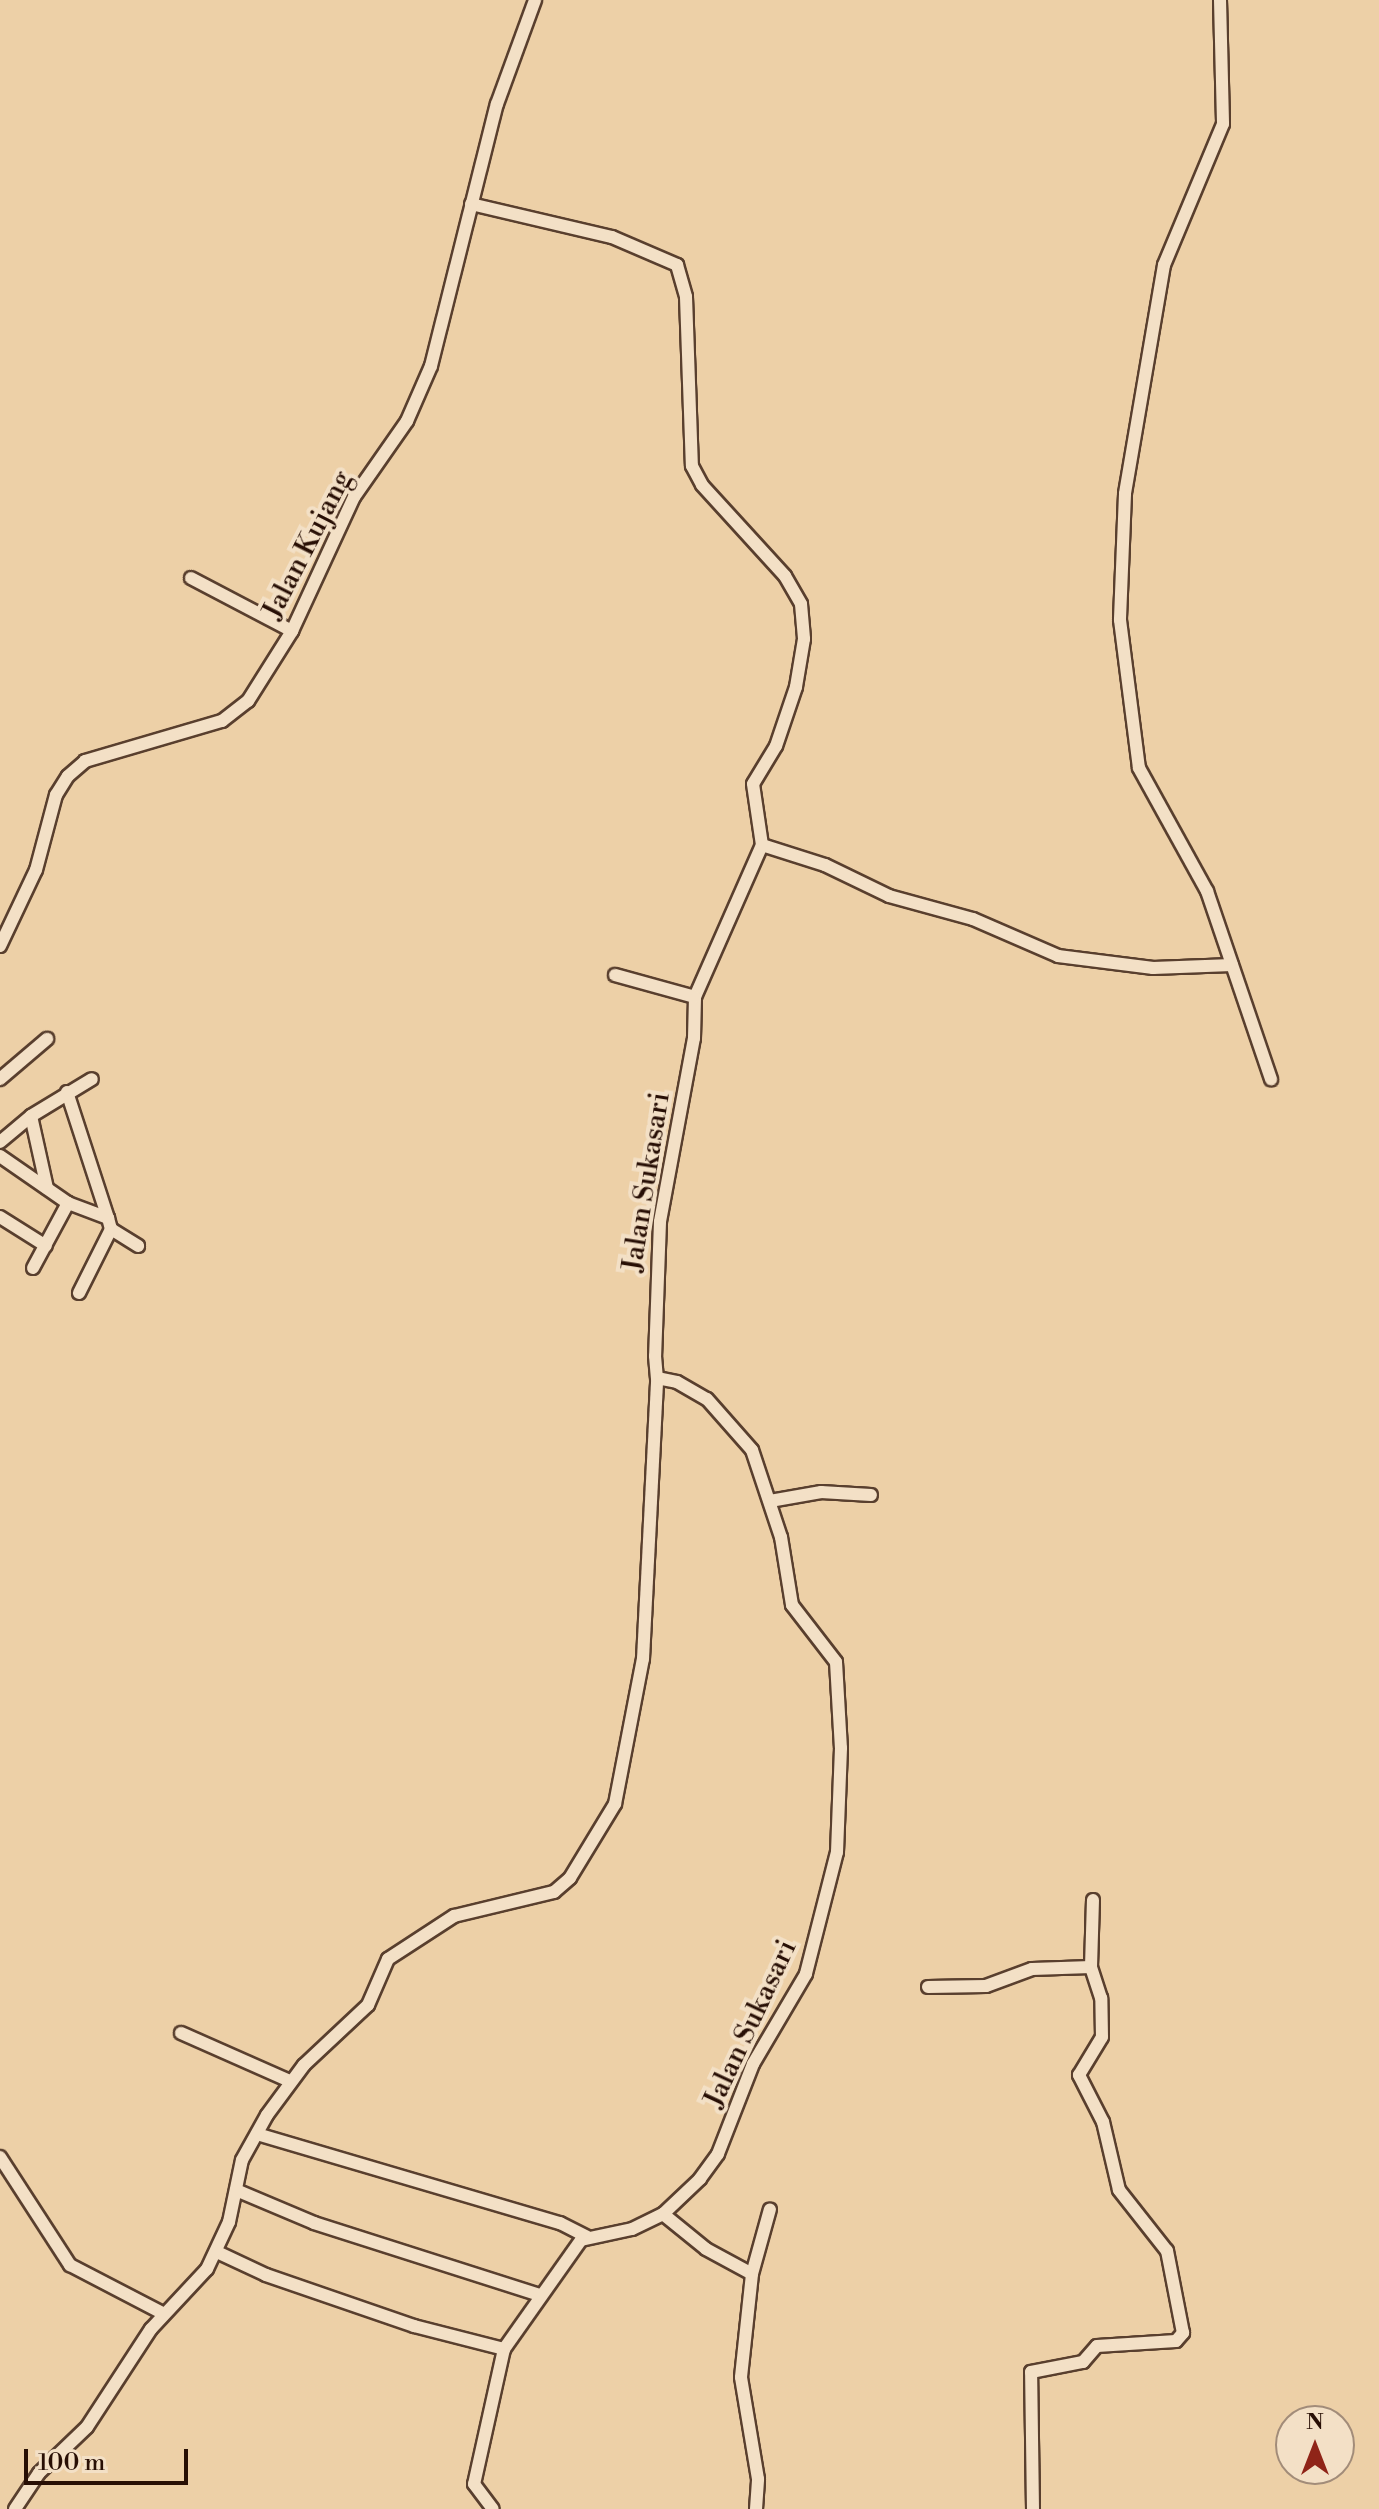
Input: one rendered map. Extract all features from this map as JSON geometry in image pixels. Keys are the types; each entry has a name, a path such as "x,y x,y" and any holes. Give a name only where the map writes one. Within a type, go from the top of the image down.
{"street":[{"name":"Jalan Kujang","path":"0,946 36,870 56,795 68,776 85,761 222,721 248,701 292,631 354,497 418,399 431,366 497,104 535,0"},
{"path":"1220,0 1223,124 1164,265 1125,494 1119,605 1139,768 1203,881 1271,1079"},
{"path":"471,204 612,237 677,265 686,297 692,466 702,485 785,576 801,604 804,639 796,687 776,746 753,784 762,845 825,865 904,901 973,919 1058,956 1153,968 1232,965"},
{"path":"191,578 292,631"},
{"name":"Jalan Sukasari","path":"587,2237 632,2229 663,2214 683,2197 718,2154 753,2064 806,1974 837,1852 842,1808 839,1676 836,1662 792,1605 770,1501 752,1450 726,1418 693,1389 657,1378 654,1318 660,1222 694,1038 695,997 762,845"},
{"path":"615,975 695,997"},
{"path":"0,1079 47,1039"},
{"path":"0,1142 31,1116 92,1079"},
{"path":"67,1092 110,1224 79,1293"},
{"path":"31,1116 48,1189"},
{"path":"0,1156 68,1203 110,1224 138,1246"},
{"path":"33,1268 68,1203"},
{"path":"0,1217 46,1246"},
{"path":"15,2509 39,2473 87,2427 164,2314 217,2252 242,2160 257,2134 290,2081 368,2005 384,1966 400,1948 454,1916 554,1892 570,1878 615,1804 643,1659 657,1378"},
{"path":"770,1501 821,1492 871,1495"},
{"path":"1033,2509 1031,2372 1081,2362 1097,2346 1176,2341 1183,2333 1167,2251 1119,2190 1103,2122 1080,2081 1081,2069 1102,2037 1101,1998 1091,1967 1093,1900"},
{"path":"928,1987 986,1986 1032,1969 1091,1967"},
{"path":"181,2033 290,2081"},
{"path":"257,2134 560,2223 587,2237 556,2281 539,2295 504,2349 474,2484 493,2509"},
{"path":"0,2157 70,2265 164,2314"},
{"path":"236,2190 314,2223 539,2295"},
{"path":"756,2509 758,2479 741,2392 752,2274 770,2209"},
{"path":"663,2214 694,2240 752,2274"},
{"path":"217,2252 266,2275 414,2326 504,2349"}]}
